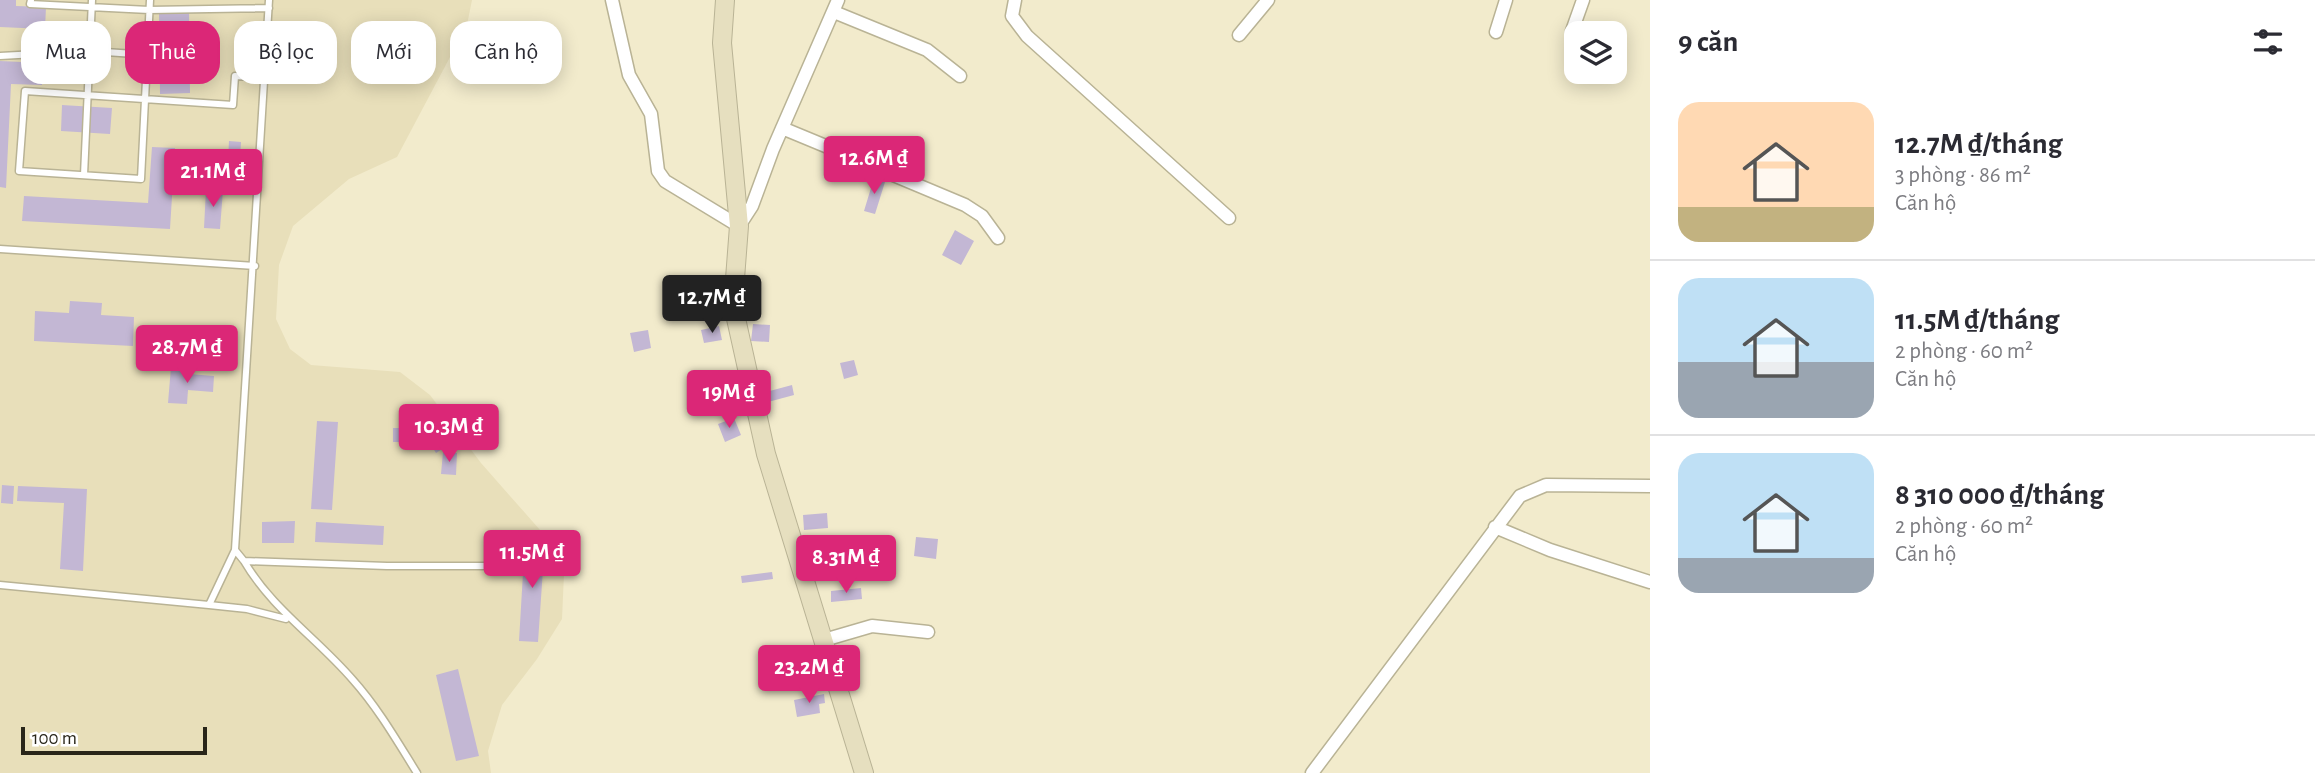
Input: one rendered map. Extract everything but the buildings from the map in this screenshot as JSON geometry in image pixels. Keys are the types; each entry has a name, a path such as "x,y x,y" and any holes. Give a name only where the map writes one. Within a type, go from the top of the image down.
{"street":[{"path":"612,0 629,75 651,114 658,171 666,181 739,226"},
{"path":"725,0 722,43 739,226 733,305 766,454 864,773"},
{"path":"1015,0 1012,16 1027,36 1230,218"},
{"path":"1240,35 1268,0"},
{"path":"1496,32 1506,0"},
{"path":"1576,21 1583,0"},
{"path":"739,226 752,206 782,128 836,6 927,50 960,76"},
{"path":"782,128 840,152 861,157 891,174 965,205 982,216 998,238"},
{"path":"1312,773 1520,496 1537,487 1650,486"},
{"path":"1495,527 1550,550 1650,582"},
{"path":"824,640 872,626 928,632"}],"lane":[{"path":"31,0 30,4 92,4 149,10 269,4"},
{"path":"149,21 150,0"},
{"path":"0,56 21,55"},
{"path":"84,175 90,84"},
{"path":"147,84 146,101 141,179 19,171 24,91 146,101 233,105 234,84"},
{"path":"209,605 235,550 265,84"},
{"path":"0,249 255,266"},
{"path":"235,550 263,592 353,679 386,723 417,773"},
{"path":"244,561 387,566 513,566"},
{"path":"0,584 247,609 289,620"}],"shaded area":[{"path":"0,0 472,0 468,21 450,21 450,57 436,83 436,21 351,21 351,84 436,84 397,157 349,179 293,226 279,265 276,319 290,349 311,365 400,372 430,395 481,463 548,539 564,574 562,619 537,659 502,705 488,751 491,773 0,773"}]}
